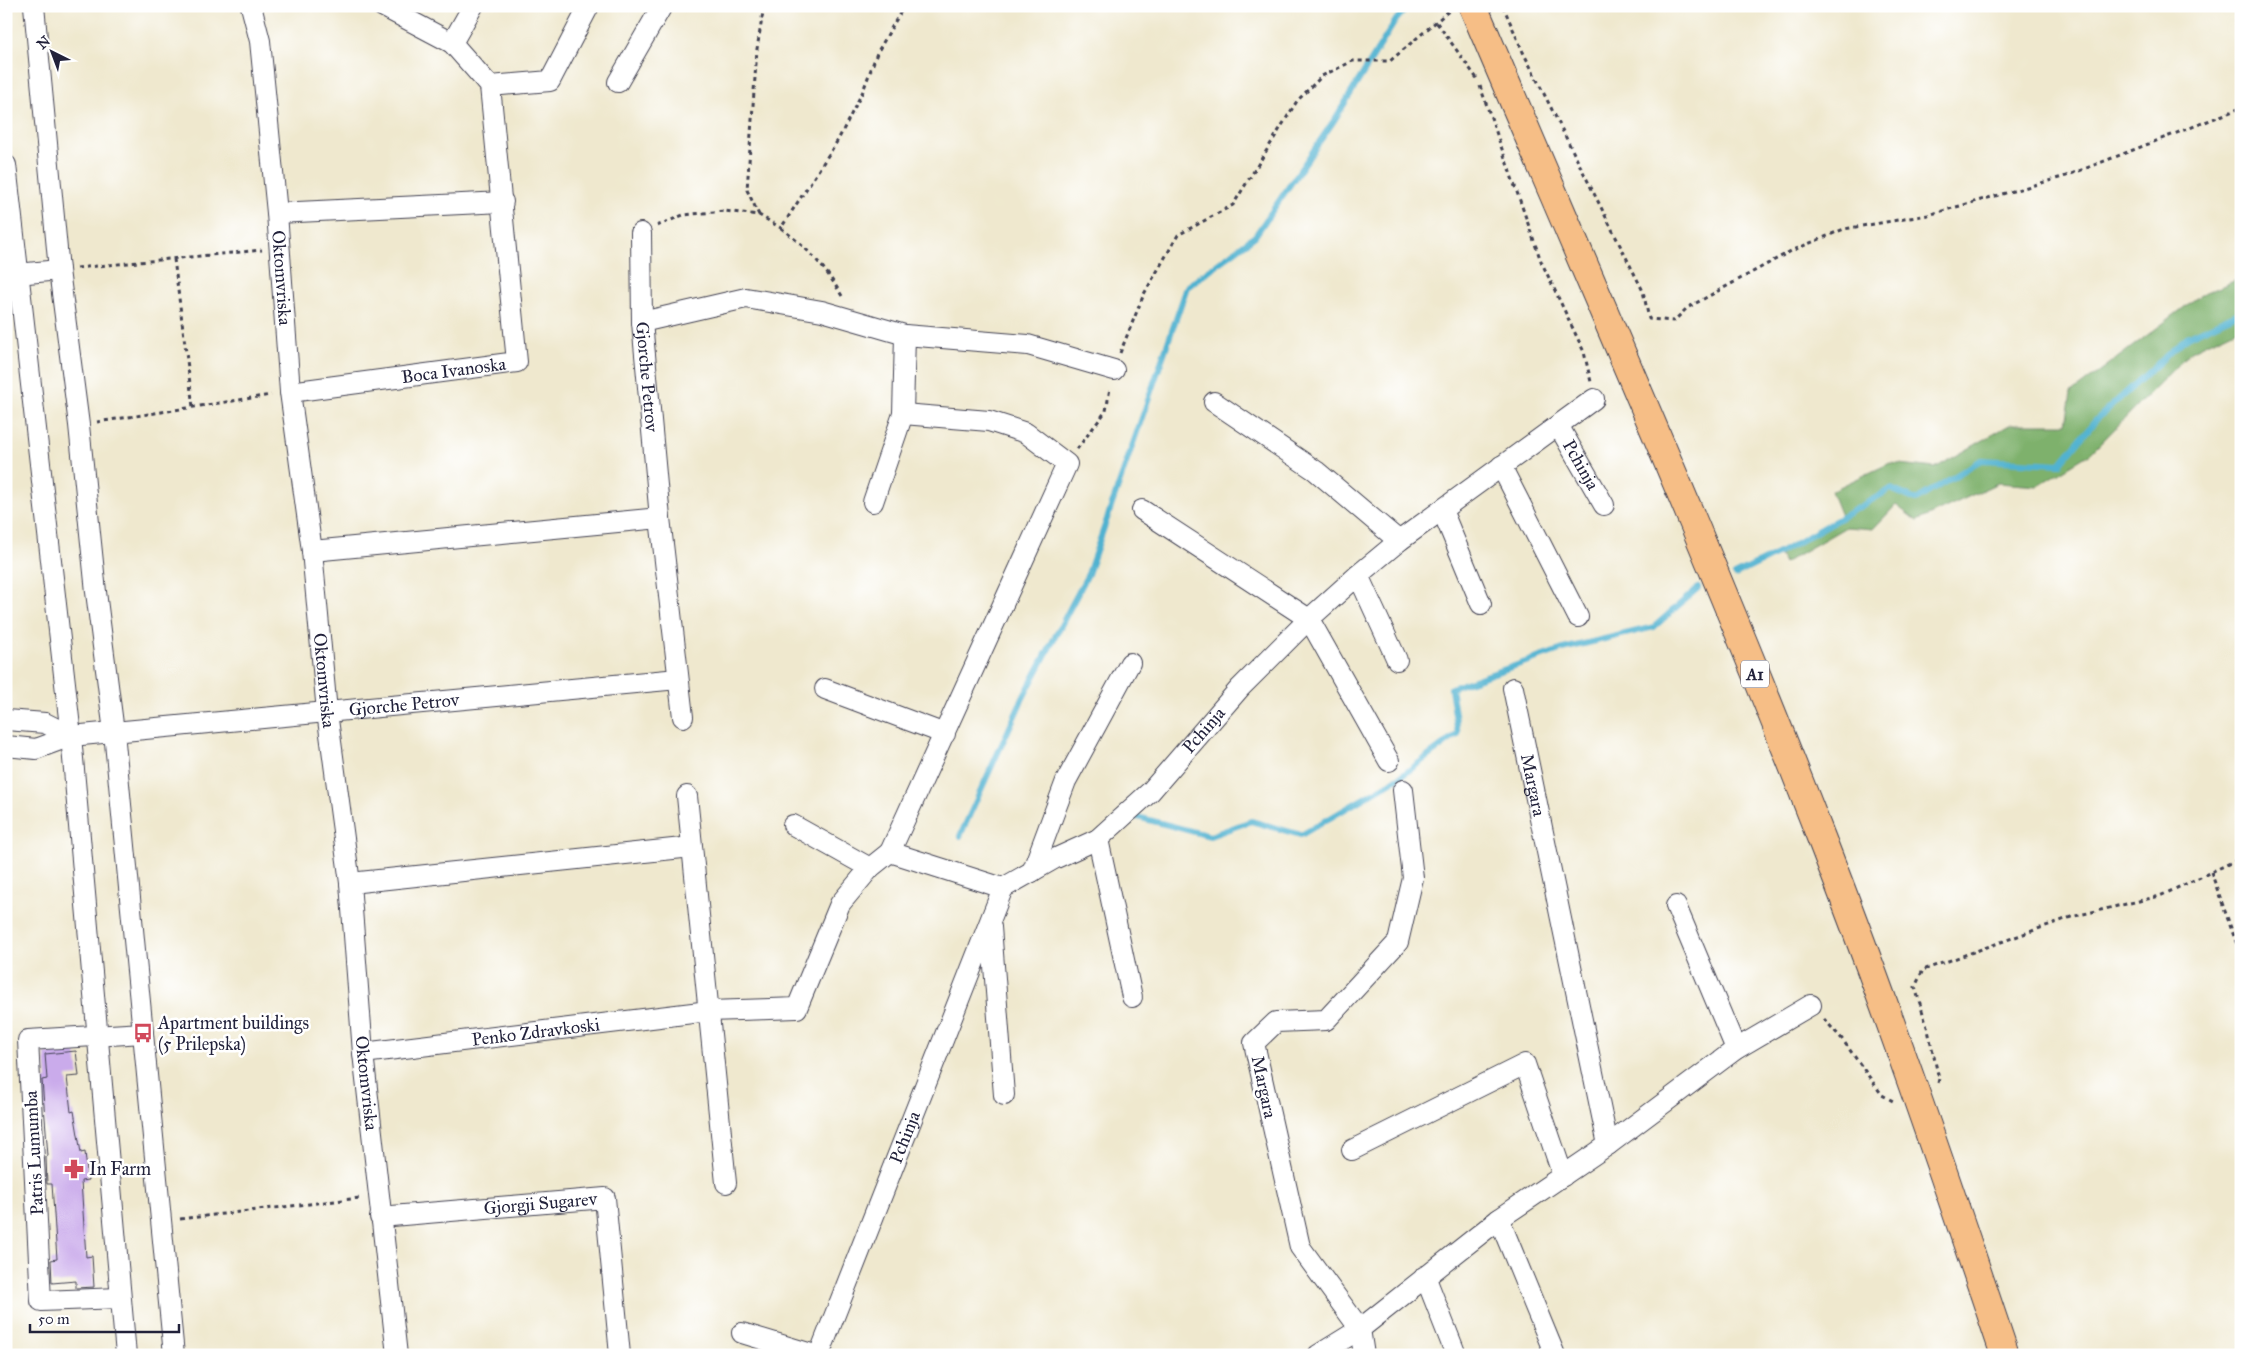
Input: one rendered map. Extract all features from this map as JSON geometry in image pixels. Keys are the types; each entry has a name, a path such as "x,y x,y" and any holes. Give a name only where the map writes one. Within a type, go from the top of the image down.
{"main road":[{"name":"A1","path":"1472,6 1706,552 1823,841 1925,1119 2006,1355"}],"street":[{"path":"34,6 59,270 79,425 96,592 114,732 174,1355"},
{"name":"Oktomvriska","path":"251,6 260,41 277,213 290,392 312,551 327,712 350,883 363,1053 397,1355"},
{"path":"382,6 452,43 490,86 550,81 589,6"},
{"path":"452,43 473,6"},
{"path":"618,82 662,6"},
{"name":"Boca Ivanoska","path":"290,392 517,362 503,202 490,86"},
{"path":"6,165 71,736 126,1355"},
{"path":"277,213 503,202"},
{"name":"Gjorche Petrov","path":"641,233 642,322 660,518 683,716"},
{"path":"18,274 59,270"},
{"path":"642,322 746,298 822,311 905,335 1028,345 1114,370"},
{"path":"873,502 902,414 905,335"},
{"name":"Pchinja","path":"742,1334 817,1355 1004,888 1054,859 1098,839 1152,791 1240,688 1309,618 1399,541 1594,399"},
{"path":"1214,402 1316,471 1399,541"},
{"path":"709,1011 798,1008 840,904 870,868 890,852 1067,464 1026,433 988,421 902,414"},
{"name":"Pchinja","path":"1558,425 1604,505"},
{"path":"1501,466 1578,617"},
{"path":"1142,510 1309,618 1389,760"},
{"path":"1442,510 1481,604"},
{"path":"312,551 660,518"},
{"path":"1358,575 1397,660"},
{"path":"1032,872 1066,781 1130,663"},
{"name":"Gjorche Petrov","path":"6,746 36,748 71,736 678,678"},
{"name":"Margara","path":"1513,688 1608,1146"},
{"path":"825,689 945,734"},
{"path":"6,720 45,723 71,736"},
{"name":"Margara","path":"1364,1355 1360,1329 1300,1247 1254,1043 1276,1022 1326,1020 1398,942 1413,878 1403,790"},
{"path":"687,796 726,1182"},
{"path":"793,825 870,868"},
{"path":"1098,839 1132,997"},
{"path":"350,883 692,847"},
{"path":"890,852 1004,888"},
{"path":"1676,906 1736,1049"},
{"name":"Pchinja","path":"990,921 1004,1095"},
{"path":"1318,1355 1360,1329 1499,1219 1608,1146 1736,1049 1811,1005"},
{"name":"Penko Zdravkoski","path":"363,1053 709,1011"},
{"name":"Patris Lumumba","path":"120,1298 41,1301 28,1040 143,1033"},
{"path":"1352,1150 1525,1064 1563,1176"},
{"name":"Gjorgji Sugarev","path":"380,1217 605,1198 620,1355"},
{"path":"1499,1219 1555,1355"},
{"path":"1425,1276 1456,1355"}],"path":[{"path":"758,215 747,190 757,49 764,6"},
{"path":"781,228 838,140 863,91 877,53 904,6"},
{"path":"1067,464 1106,411 1114,370 1144,294 1178,235 1233,204 1297,100 1322,76 1353,61 1390,61 1437,23 1453,6"},
{"path":"1503,6 1523,52 1643,291 1650,319 1674,321 1687,308 1791,251 1844,229 1928,216 2066,176 2241,108"},
{"path":"1437,23 1477,80 1541,261 1584,352 1594,399"},
{"path":"641,233 683,214 724,211 758,215 781,228 808,248 827,270 847,304 861,322"},
{"path":"59,270 280,249"},
{"path":"174,259 193,407"},
{"path":"79,425 290,392"},
{"path":"1811,1005 1842,1039 1882,1095 1925,1119 1939,1079 1915,987 1923,970 2070,917 2160,896 2241,858"},
{"path":"2211,872 2241,956"},
{"path":"160,1221 378,1196"}],"green space":[{"path":"2241,278 2241,327 2191,351 2091,453 2037,486 1998,483 1917,521 1896,505 1873,529 1846,527 1784,563 1779,553 1841,516 1831,491 1890,463 1935,468 2011,424 2066,424 2071,393 2199,296"}],"building":[{"path":"76,1051 79,1076 67,1077 71,1112 74,1111 81,1153 85,1152 88,1180 81,1181 86,1257 92,1256 94,1287 76,1288 76,1281 52,1283 51,1260 57,1259 52,1184 47,1184 46,1157 48,1156 42,1080 47,1079 45,1054"}],"waterway":[{"path":"960,836 1023,698 1088,574 1187,287 1255,236 1335,119 1396,20 1408,6"},
{"path":"1735,575 1779,553 1891,489 1916,500 1981,460 2060,464 2096,420 2187,337 2241,312"},
{"path":"1130,815 1210,836 1251,821 1301,835 1400,777 1458,734 1451,688 1563,649 1654,627 1698,588"}],"place":[{"name":"Apartment buildings (5 Prilepska)","path":"143,1033"},
{"name":"In Farm","path":"74,1169"}]}
